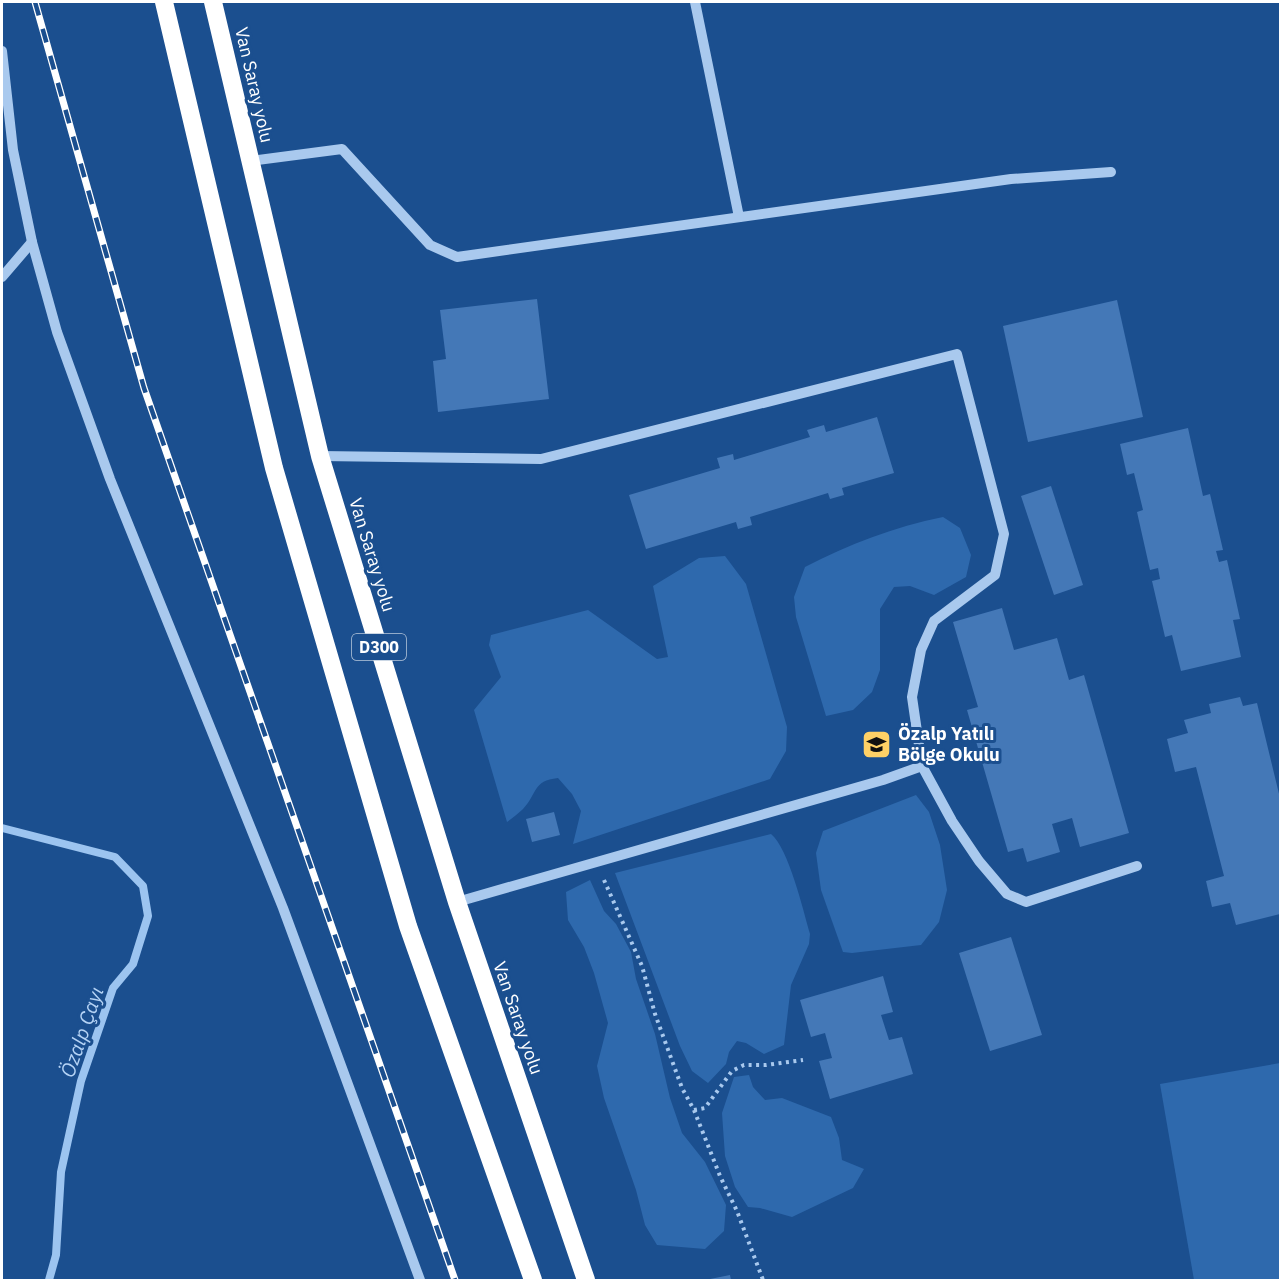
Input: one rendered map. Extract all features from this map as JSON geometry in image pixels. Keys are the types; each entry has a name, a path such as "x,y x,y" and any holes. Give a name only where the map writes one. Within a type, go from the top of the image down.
{"highway":[{"name":"D300","path":"164,2 278,480 408,926 533,1281"},
{"name":"Van Saray yolu","path":"213,2 320,456 457,902 586,1281"}],"street":[{"path":"695,2 739,218"},
{"path":"2,51 14,150 32,242 57,332 110,479 283,908 420,1281"},
{"path":"250,161 342,150 430,245 457,257 1011,179 1111,172"},
{"path":"2,277 32,242"},
{"path":"320,456 541,459 957,354 1004,534 995,575 933,621 921,650 912,697 922,766 952,821 979,861 1007,894 1026,902 1137,866"},
{"path":"457,902 883,780 922,766"}],"path":[{"path":"597,862 642,966 655,1014 682,1088 694,1110 720,1176 737,1211 764,1281"},
{"path":"694,1110 705,1108 732,1071 744,1065 766,1065 803,1060"}],"shaded area":[{"path":"943,517 960,528 971,555 966,577 934,595 910,586 894,587 880,609 880,670 872,692 853,710 826,716 796,617 794,597 805,567 872,537"},
{"path":"725,556 746,584 787,727 786,751 770,779 573,844 581,811 572,794 558,778 539,785 523,809 507,822 474,710 501,677 489,645 491,635 588,610 657,659 668,657 653,586 699,558"},
{"path":"916,795 929,812 940,845 947,890 939,922 921,945 852,953 843,952 821,890 816,853 823,831"},
{"path":"771,834 784,853 810,934 809,944 791,985 784,1045 764,1054 746,1043 737,1041 729,1052 726,1064 708,1083 692,1071 680,1046 615,873"},
{"path":"590,880 604,911 616,924 631,952 636,979 655,1034 670,1098 682,1133 705,1162 726,1205 724,1231 705,1249 657,1245 645,1225 636,1190 604,1098 597,1066 608,1023 584,947 568,920 566,892"},
{"path":"1280,1063 1280,1280 1194,1280 1160,1084"},
{"path":"749,1075 753,1087 765,1100 782,1098 831,1117 839,1138 842,1160 864,1169 853,1188 792,1217 748,1207 735,1187 725,1156 722,1113 734,1077"}],"building":[{"path":"537,299 549,399 438,412 433,361 446,359 440,310"},
{"path":"1117,300 1143,417 1028,442 1003,326"},
{"path":"877,417 894,473 842,488 844,495 830,499 828,493 750,517 752,525 738,529 736,522 646,549 629,495 720,468 717,458 733,454 734,460 810,437 807,430 824,425 826,432"},
{"path":"1188,428 1203,496 1210,494 1223,550 1216,551 1219,562 1227,560 1240,619 1233,620 1241,657 1181,671 1172,635 1165,637 1152,581 1160,579 1158,568 1150,570 1137,512 1143,510 1134,473 1127,475 1120,444"},
{"path":"1051,486 1083,585 1054,595 1021,496"},
{"path":"1002,608 1014,650 1057,638 1069,680 1084,675 1129,833 1080,847 1072,818 1052,824 1060,852 1027,862 1023,848 1008,852 967,710 978,707 953,622"},
{"path":"1240,697 1243,706 1257,703 1280,798 1280,914 1236,925 1230,903 1212,907 1206,881 1224,876 1196,767 1175,772 1167,739 1188,733 1184,720 1211,713 1209,704"},
{"path":"554,812 560,835 532,842 526,819"},
{"path":"1011,937 1042,1035 990,1051 959,953"},
{"path":"883,976 893,1012 881,1015 889,1040 902,1037 913,1074 830,1099 819,1061 832,1058 825,1033 811,1037 800,1000"},
{"path":"730,1275 731,1280 710,1280 710,1279"}],"waterway":[{"name":"Özalp Çayı","path":"2,828 115,857 143,886 148,916 133,964 113,988 81,1081 61,1172 56,1255 49,1280"}],"railway":[{"path":"35,2 144,388 455,1280"}],"place":[{"name":"Özalp Yatılı Bölge Okulu","path":"877,744"}]}
